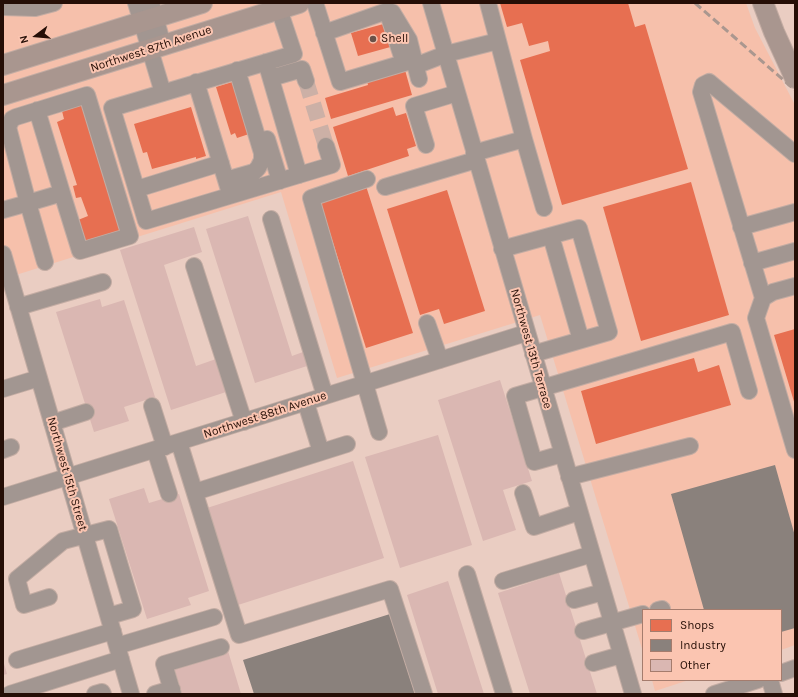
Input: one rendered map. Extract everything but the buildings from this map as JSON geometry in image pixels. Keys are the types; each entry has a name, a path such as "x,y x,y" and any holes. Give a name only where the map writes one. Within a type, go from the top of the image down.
{"main road":[{"path":"3,65 146,11 202,3"},
{"name":"Northwest 87th Avenue","path":"3,95 299,3"},
{"path":"762,3 795,78"}],"street":[{"path":"3,7 35,8 54,3"},
{"path":"315,3 340,82 413,67 446,54 498,40"},
{"name":"Northwest 13th Terrace","path":"431,3 526,333 633,694"},
{"path":"488,3 544,208"},
{"path":"241,69 262,154 262,160 258,168 228,188 146,221 112,108 196,82 241,69 294,54 279,9"},
{"path":"324,33 369,10 387,11 413,67"},
{"path":"146,11 156,47 163,93"},
{"path":"266,62 299,175"},
{"path":"241,69 280,181"},
{"path":"271,78 302,69 306,81"},
{"path":"196,82 228,188"},
{"path":"795,154 709,82 703,85 701,92 762,298 756,318 795,450"},
{"path":"28,87 36,111 80,251 130,236 87,95 36,111 16,117 12,119 8,127 45,262"},
{"path":"426,145 414,106 457,93"},
{"path":"385,187 524,139"},
{"path":"228,188 280,181 332,165 326,146"},
{"path":"137,189 221,164"},
{"path":"367,179 311,198 379,432"},
{"path":"3,210 62,193"},
{"path":"741,227 795,212"},
{"path":"271,219 325,396"},
{"path":"502,249 579,228 609,332 533,354"},
{"path":"551,236 581,340"},
{"path":"752,263 795,251"},
{"name":"Northwest 15th Street","path":"3,254 130,694"},
{"path":"194,266 244,422"},
{"path":"18,307 103,282"},
{"path":"762,298 773,292 795,286"},
{"path":"427,323 440,360"},
{"path":"562,454 534,462 515,396 732,332 749,391"},
{"name":"Northwest 88th Avenue","path":"3,497 526,333"},
{"path":"3,389 39,378"},
{"path":"306,403 321,452"},
{"path":"152,406 167,446 195,492 240,635 390,589 424,694"},
{"path":"52,423 86,412"},
{"path":"195,492 347,444"},
{"path":"167,446 168,494"},
{"path":"569,478 690,446"},
{"path":"523,493 534,527 579,512"},
{"path":"17,660 111,624 133,609 109,529 63,541 17,579 24,604 49,597"},
{"path":"503,581 592,554"},
{"path":"467,574 504,694"},
{"path":"574,600 603,592"},
{"path":"583,631 642,614"},
{"path":"10,694 214,617"},
{"path":"155,694 173,692 164,664 221,646"},
{"path":"593,663 621,655"},
{"path":"782,673 795,668"},
{"path":"714,694 755,681"},
{"path":"770,681 774,694"},
{"path":"95,694 102,692 103,694"}],"shaded area":[{"path":"3,3 746,3 755,28 795,105 795,645 782,650 782,609 642,609 642,649 540,315 337,378 281,192 3,279"},
{"path":"652,681 686,681 655,691"}],"tunnel":[{"path":"306,81 326,146"}],"railway":[{"path":"695,3 795,90"}],"place":[{"name":"Shell","path":"373,39"}]}
